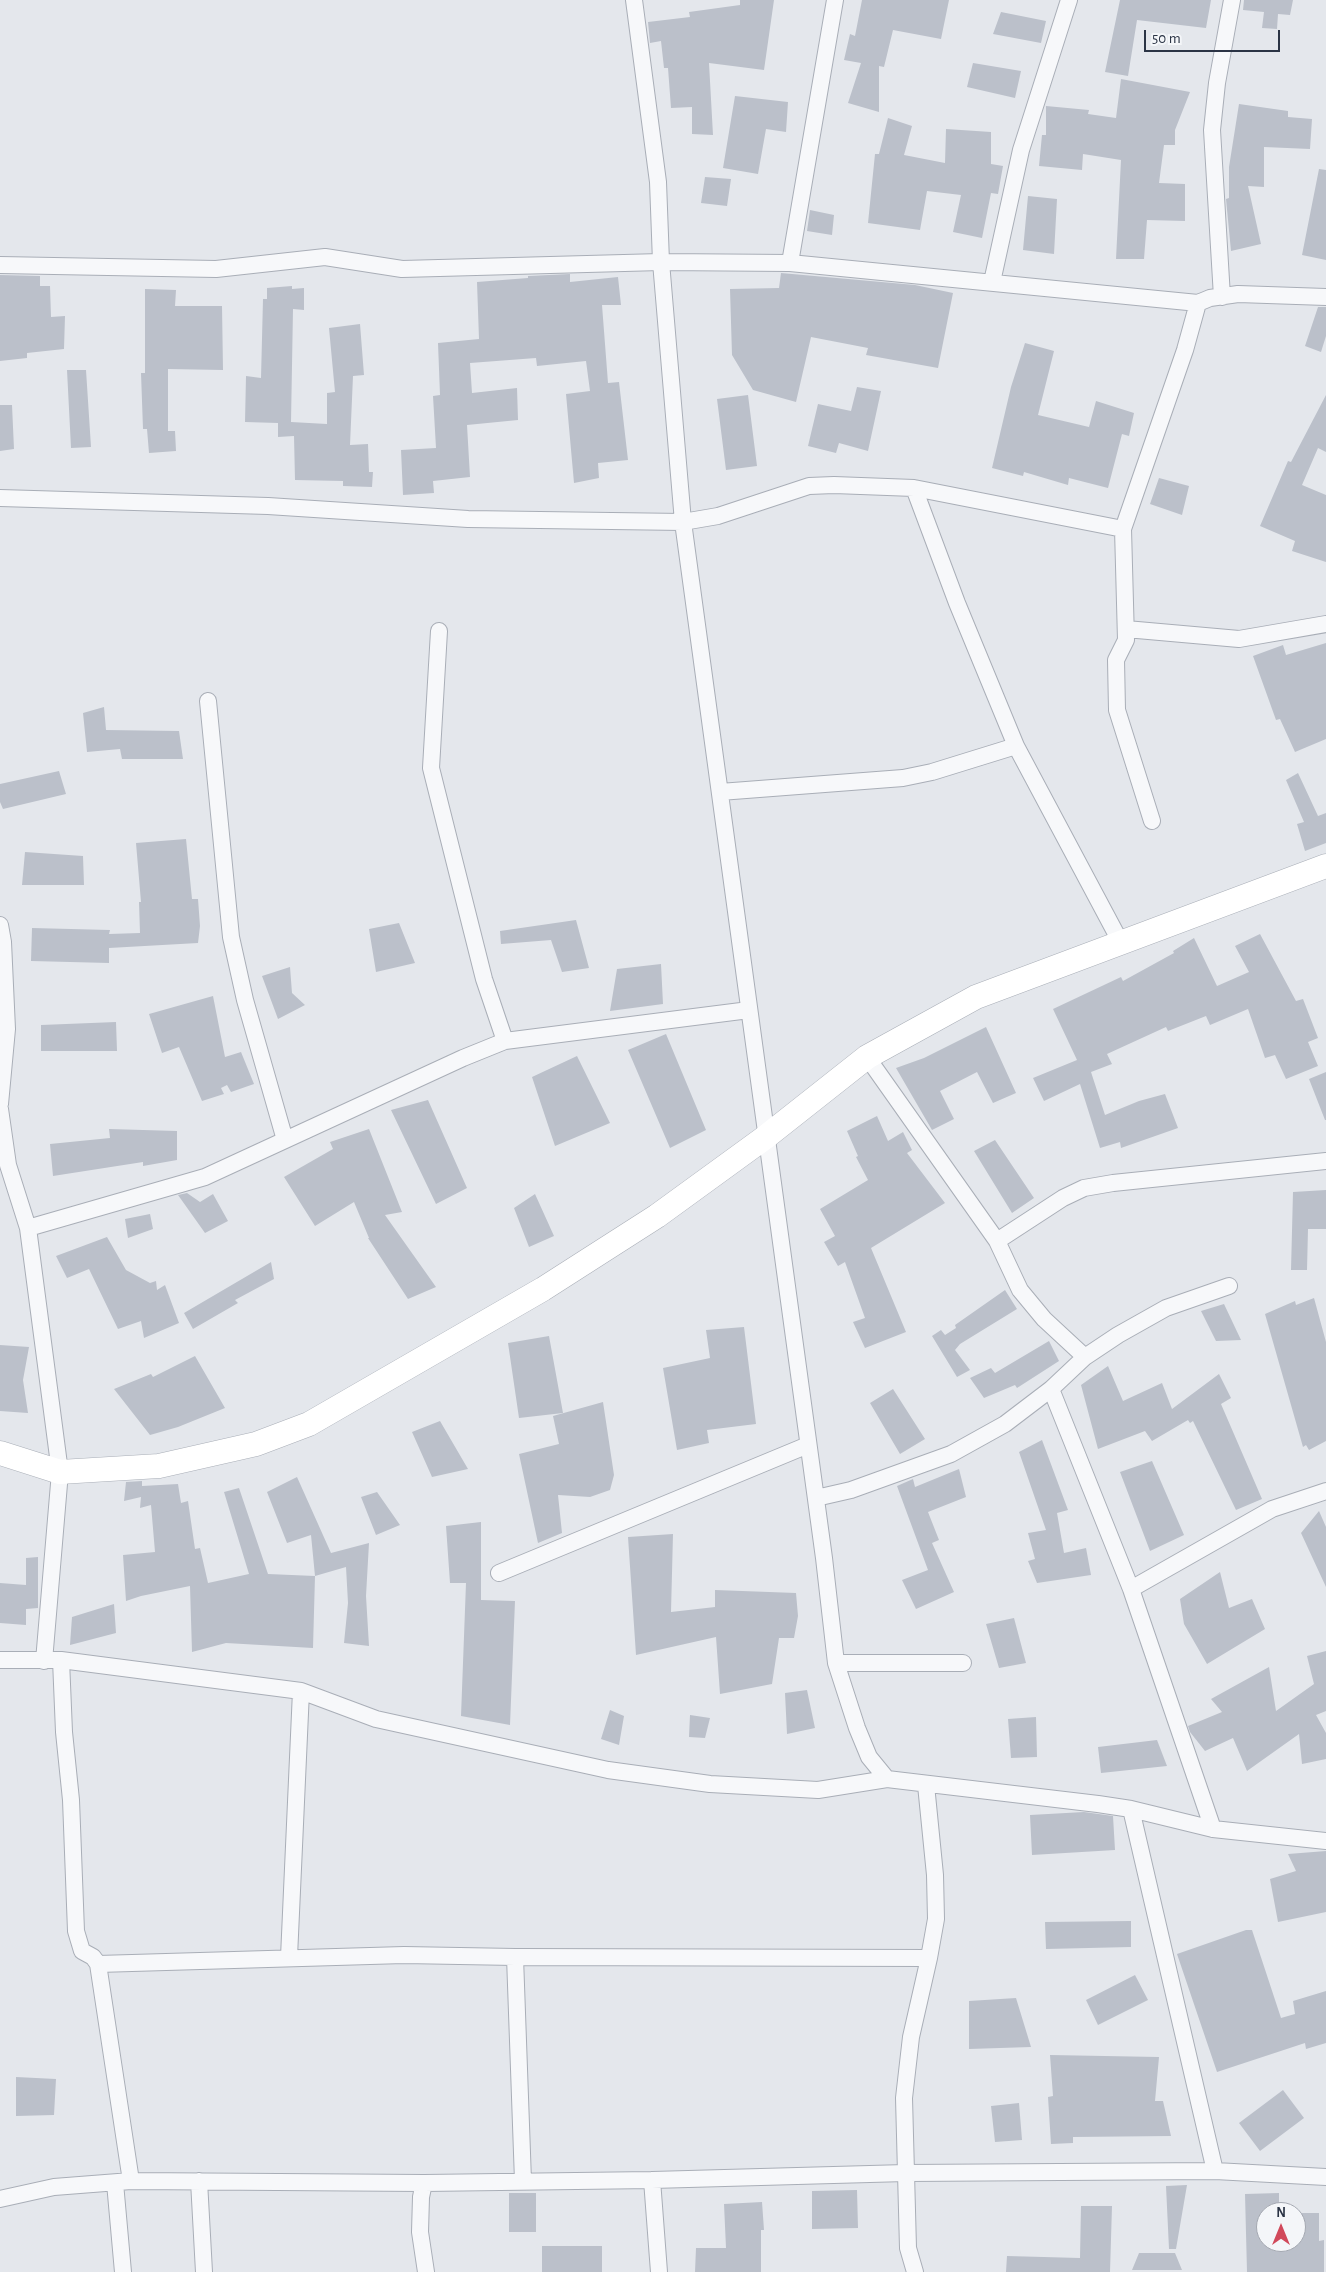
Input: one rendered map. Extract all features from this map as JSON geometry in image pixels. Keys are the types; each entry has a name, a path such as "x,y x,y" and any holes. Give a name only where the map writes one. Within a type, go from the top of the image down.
{"street":[{"path":"634,0 658,182 661,262 683,522 816,1498 836,1663 857,1728 869,1756 887,1779"},
{"path":"790,263 835,0"},
{"path":"992,282 1021,150 1069,0"},
{"path":"1222,297 1212,130 1217,82 1232,0"},
{"path":"0,265 216,269 325,257 402,269 661,262 790,263 1198,302 1238,294 1326,297"},
{"path":"1152,821 1117,710 1116,660 1126,640 1123,530 1185,350 1198,302"},
{"path":"0,498 268,506 468,520 683,522 718,516 809,486 834,485 914,488 1123,530"},
{"path":"914,488 957,603 1016,746 1121,943"},
{"path":"1126,629 1239,639 1326,624"},
{"path":"439,631 432,768 484,979 505,1041"},
{"path":"208,701 231,937 245,1000 285,1140"},
{"path":"720,792 904,778 932,772 1016,746"},
{"path":"0,1453 60,1472 159,1466 256,1444 309,1424 542,1289 657,1216 767,1136 867,1057 976,997 1326,866"},
{"path":"0,924 3,942 7,1029 0,1104"},
{"path":"28,1228 205,1177 454,1062 505,1041 749,1010"},
{"path":"867,1057 997,1241 1020,1290 1044,1319 1085,1357"},
{"path":"0,1109 8,1165 28,1228 60,1472 44,1661"},
{"path":"997,1241 1063,1198 1084,1188 1114,1183 1326,1161"},
{"path":"816,1498 850,1490 951,1454 1005,1424 1051,1389 1085,1357 1118,1335 1166,1308 1229,1286"},
{"path":"1051,1389 1131,1589 1213,1829"},
{"path":"499,1572 808,1446"},
{"path":"1131,1589 1272,1509 1326,1491"},
{"path":"0,1660 61,1660 301,1691 376,1719 608,1770 710,1784 809,1789 887,1779 1131,1809 1213,1829 1326,1841"},
{"path":"61,1660 64,1732 71,1800 76,1930 82,1951 93,1956 98,1964 131,2181"},
{"path":"836,1663 963,1663"},
{"path":"289,1957 301,1691"},
{"path":"914,2272 908,2248 904,2098 911,2037 930,1958 936,1919 935,1875 926,1785"},
{"path":"1131,1809 1214,2171"},
{"path":"98,1964 404,1955 930,1958"},
{"path":"515,1957 524,2181"},
{"path":"0,2199 54,2186 131,2181 424,2183 652,2180 906,2173 1214,2171 1326,2176"},
{"path":"652,2180 659,2272"},
{"path":"199,2181 204,2272"},
{"path":"115,2183 123,2272"},
{"path":"424,2183 421,2197 420,2232 426,2272"}],"building":[{"path":"740,0 774,0 764,70 709,63 713,135 692,134 692,107 671,108 668,68 664,68 661,41 650,43 648,22 690,17 689,12 740,5"},
{"path":"862,0 949,0 941,39 893,30 884,67 879,66 879,112 848,103 861,63 844,60 850,34 855,36"},
{"path":"1120,0 1211,0 1206,28 1137,20 1128,76 1105,72"},
{"path":"1244,0 1293,0 1290,15 1278,14 1277,29 1262,28 1264,12 1243,10"},
{"path":"1001,12 1046,21 1041,43 993,34"},
{"path":"973,63 1021,71 1015,98 967,87"},
{"path":"1121,79 1190,92 1175,130 1175,145 1164,145 1159,183 1185,184 1185,221 1147,220 1144,259 1116,259 1121,160 1083,154 1082,170 1039,166 1042,135 1046,135 1046,106 1089,110 1088,114 1116,118"},
{"path":"735,96 788,102 786,132 766,129 758,174 723,168"},
{"path":"1239,104 1288,111 1288,117 1312,119 1310,149 1264,147 1264,187 1248,186 1261,244 1231,251 1226,199 1229,198 1229,167"},
{"path":"888,118 912,126 904,155 945,163 946,129 991,132 991,164 1003,166 998,194 991,193 982,238 953,232 961,195 927,191 920,230 868,223 875,154 879,154"},
{"path":"1319,169 1326,170 1326,260 1302,255"},
{"path":"705,177 731,179 727,206 701,203"},
{"path":"1028,196 1057,199 1054,254 1023,250"},
{"path":"810,210 834,215 832,235 807,231"},
{"path":"781,273 915,285 953,293 938,368 866,355 868,348 811,337 796,402 753,390 732,355 730,289 779,288"},
{"path":"570,274 570,282 618,277 621,305 602,305 608,383 619,382 628,460 598,463 599,478 574,483 566,394 590,391 586,361 537,366 536,358 470,363 472,393 517,388 518,420 467,425 470,477 433,481 434,493 403,495 401,450 436,448 433,396 440,395 438,343 479,339 477,282 528,278 528,276"},
{"path":"0,275 40,276 40,286 50,286 51,317 65,316 64,349 27,353 27,358 0,361"},
{"path":"292,286 292,289 304,288 304,310 293,309 291,422 327,424 327,393 335,392 329,328 360,324 364,375 353,376 350,445 368,444 369,472 373,472 372,487 343,486 343,481 295,480 294,436 278,437 278,423 245,422 246,376 261,378 263,299 267,299 267,288"},
{"path":"145,289 176,290 175,306 222,306 223,370 168,369 168,431 175,431 176,451 149,453 147,429 143,429 141,373 145,373"},
{"path":"1318,307 1326,307 1326,336 1321,352 1305,346"},
{"path":"1025,343 1054,351 1038,415 1089,427 1096,401 1134,413 1129,436 1122,434 1108,488 1069,478 1068,485 1024,472 1023,476 992,468 1011,387"},
{"path":"67,370 86,370 91,447 71,448"},
{"path":"857,387 881,391 868,451 839,443 836,453 808,446 818,404 851,411"},
{"path":"748,395 757,466 726,470 717,399"},
{"path":"1326,395 1326,452 1318,448 1302,485 1326,495 1326,562 1292,551 1295,541 1260,526 1288,461 1291,462"},
{"path":"0,405 12,405 14,449 0,451"},
{"path":"1159,478 1189,486 1182,515 1150,504"},
{"path":"1326,643 1326,739 1295,752 1280,719 1276,720 1253,656 1283,645 1286,655"},
{"path":"104,707 106,730 179,731 183,759 122,759 120,749 87,752 83,713"},
{"path":"59,771 66,794 3,809 0,802 0,784"},
{"path":"1298,773 1318,816 1326,813 1326,843 1305,851 1297,824 1304,822 1286,780"},
{"path":"186,839 192,899 198,899 200,926 198,943 109,948 109,963 31,961 32,928 110,930 109,934 140,933 139,902 141,902 136,843"},
{"path":"25,852 83,856 84,885 22,885"},
{"path":"576,920 589,968 562,972 551,940 501,944 500,931"},
{"path":"399,923 415,963 376,972 369,929"},
{"path":"1260,934 1296,1001 1303,999 1318,1038 1308,1042 1318,1066 1286,1079 1275,1055 1265,1058 1248,1009 1210,1025 1206,1016 1168,1031 1166,1027 1107,1054 1112,1064 1091,1072 1105,1115 1139,1101 1165,1094 1178,1128 1121,1148 1120,1142 1100,1148 1080,1084 1044,1101 1033,1078 1077,1060 1053,1009 1121,977 1123,981 1174,953 1173,951 1194,938 1217,986 1249,972 1235,946"},
{"path":"661,964 663,1004 610,1011 617,969"},
{"path":"290,967 292,993 305,1005 278,1019 262,976"},
{"path":"213,996 225,1057 241,1052 254,1084 231,1092 227,1085 221,1088 224,1094 202,1101 179,1047 162,1053 149,1014"},
{"path":"116,1022 117,1051 41,1051 41,1025"},
{"path":"986,1027 1016,1093 993,1103 977,1072 940,1091 954,1119 932,1130 896,1068 924,1058"},
{"path":"666,1034 706,1130 670,1148 628,1050"},
{"path":"577,1056 610,1123 555,1146 532,1077"},
{"path":"1326,1072 1326,1120 1325,1120 1309,1079"},
{"path":"428,1100 467,1188 436,1204 391,1110"},
{"path":"877,1116 888,1141 903,1132 912,1150 907,1153 945,1203 871,1248 906,1332 865,1348 853,1322 865,1318 845,1262 838,1266 824,1242 835,1236 820,1209 868,1180 856,1157 858,1156 847,1131"},
{"path":"109,1129 177,1131 177,1160 143,1166 143,1162 53,1176 50,1144 110,1138"},
{"path":"369,1129 402,1212 385,1215 436,1287 408,1299 368,1238 354,1202 315,1226 284,1177 333,1149 330,1142"},
{"path":"995,1140 1034,1198 1012,1213 974,1151"},
{"path":"1326,1190 1326,1229 1308,1229 1307,1270 1291,1270 1293,1192"},
{"path":"187,1193 200,1202 213,1194 228,1221 205,1233 178,1195"},
{"path":"535,1194 554,1236 529,1247 514,1208"},
{"path":"150,1214 153,1229 128,1238 125,1219"},
{"path":"107,1237 126,1270 150,1283 156,1281 157,1290 165,1285 179,1323 144,1338 141,1321 118,1329 89,1269 67,1278 56,1256"},
{"path":"271,1262 274,1279 235,1300 238,1303 193,1329 184,1313"},
{"path":"1005,1290 1017,1309 960,1344 955,1350 970,1370 957,1377 932,1336 941,1330 945,1335 956,1328 955,1325"},
{"path":"1314,1298 1326,1342 1326,1441 1309,1450 1306,1445 1303,1447 1265,1314 1295,1301 1296,1305"},
{"path":"1224,1304 1241,1340 1216,1341 1201,1311"},
{"path":"744,1327 756,1424 707,1430 709,1443 677,1450 663,1368 710,1358 706,1330"},
{"path":"549,1336 563,1413 519,1418 508,1343"},
{"path":"1049,1341 1059,1361 1017,1388 1015,1385 984,1398 970,1378 991,1368 995,1373"},
{"path":"0,1345 29,1347 23,1380 28,1413 0,1411"},
{"path":"195,1356 225,1408 178,1427 150,1435 114,1389 151,1374 153,1377"},
{"path":"1108,1366 1123,1401 1162,1383 1172,1409 1219,1374 1231,1398 1221,1404 1262,1499 1236,1510 1193,1421 1190,1423 1188,1420 1152,1441 1145,1431 1098,1449 1081,1385"},
{"path":"893,1389 925,1439 900,1454 870,1403"},
{"path":"603,1402 614,1475 610,1490 590,1497 558,1495 562,1533 538,1543 519,1454 559,1444 553,1416"},
{"path":"440,1421 468,1469 432,1477 412,1432"},
{"path":"1042,1440 1068,1510 1057,1513 1064,1553 1086,1548 1091,1575 1037,1583 1028,1561 1035,1559 1028,1533 1046,1530 1019,1452"},
{"path":"1152,1461 1184,1535 1150,1551 1120,1472"},
{"path":"959,1469 966,1497 928,1512 939,1540 932,1543 954,1592 916,1609 902,1580 928,1570 897,1486 913,1479 915,1487"},
{"path":"297,1477 331,1553 369,1543 366,1596 369,1646 344,1643 348,1603 346,1567 315,1576 311,1535 287,1543 267,1492"},
{"path":"142,1481 142,1486 178,1484 181,1503 188,1501 195,1549 200,1548 208,1583 249,1574 224,1492 239,1488 268,1574 315,1576 313,1648 226,1643 192,1652 190,1586 126,1601 123,1555 155,1552 151,1505 140,1508 141,1497 124,1501 126,1482"},
{"path":"377,1492 400,1525 376,1535 361,1497"},
{"path":"1319,1511 1326,1527 1326,1587 1301,1533"},
{"path":"481,1522 481,1600 515,1601 510,1725 461,1716 466,1583 450,1583 446,1526"},
{"path":"673,1534 671,1612 715,1607 715,1590 796,1593 798,1616 794,1638 779,1638 772,1684 720,1694 716,1637 636,1655 628,1537"},
{"path":"38,1557 38,1608 26,1609 26,1625 0,1623 0,1583 26,1585 26,1558"},
{"path":"1220,1572 1229,1608 1252,1599 1265,1629 1207,1664 1184,1624 1180,1599"},
{"path":"114,1604 116,1633 70,1645 72,1617"},
{"path":"1014,1618 1026,1663 999,1668 986,1624"},
{"path":"1326,1651 1326,1711 1316,1715 1326,1733 1326,1759 1302,1764 1299,1734 1247,1771 1233,1738 1205,1751 1190,1732 1188,1726 1222,1712 1211,1699 1269,1667 1276,1711 1314,1684 1307,1656"},
{"path":"807,1690 815,1728 787,1734 785,1693"},
{"path":"610,1710 624,1716 619,1745 601,1739"},
{"path":"690,1715 710,1718 705,1738 689,1737"},
{"path":"1036,1717 1037,1757 1011,1758 1008,1719"},
{"path":"1157,1740 1167,1766 1101,1773 1098,1747"},
{"path":"1084,1812 1113,1816 1115,1850 1032,1855 1030,1815"},
{"path":"1326,1851 1326,1912 1278,1922 1270,1879 1296,1871 1288,1854"},
{"path":"1131,1921 1131,1947 1046,1949 1045,1922"},
{"path":"1246,1930 1252,1930 1281,2018 1295,2014 1293,2001 1326,1991 1326,2043 1306,2049 1305,2043 1217,2072 1177,1954"},
{"path":"1135,1975 1148,2000 1098,2025 1086,2000"},
{"path":"1016,1998 1031,2047 969,2049 969,2001"},
{"path":"1050,2055 1159,2057 1155,2101 1163,2101 1171,2136 1073,2137 1073,2143 1051,2144 1048,2097 1053,2096"},
{"path":"16,2077 56,2079 54,2115 16,2116"},
{"path":"1283,2090 1304,2118 1260,2151 1239,2123"},
{"path":"1019,2103 1022,2140 995,2142 991,2106"},
{"path":"1187,2185 1176,2249 1169,2249 1166,2186"},
{"path":"857,2190 858,2228 812,2229 812,2191"},
{"path":"509,2193 536,2193 536,2232 509,2232"},
{"path":"1279,2193 1279,2202 1256,2202 1256,2252 1306,2252 1306,2213 1319,2213 1319,2241 1324,2240 1324,2272 1247,2272 1245,2194"},
{"path":"762,2202 764,2230 761,2230 761,2272 695,2272 696,2248 726,2248 724,2204"},
{"path":"1081,2206 1112,2206 1110,2272 1006,2272 1007,2256 1080,2258"},
{"path":"542,2246 602,2246 602,2272 542,2272"},
{"path":"1139,2253 1175,2253 1182,2270 1132,2270"}]}
